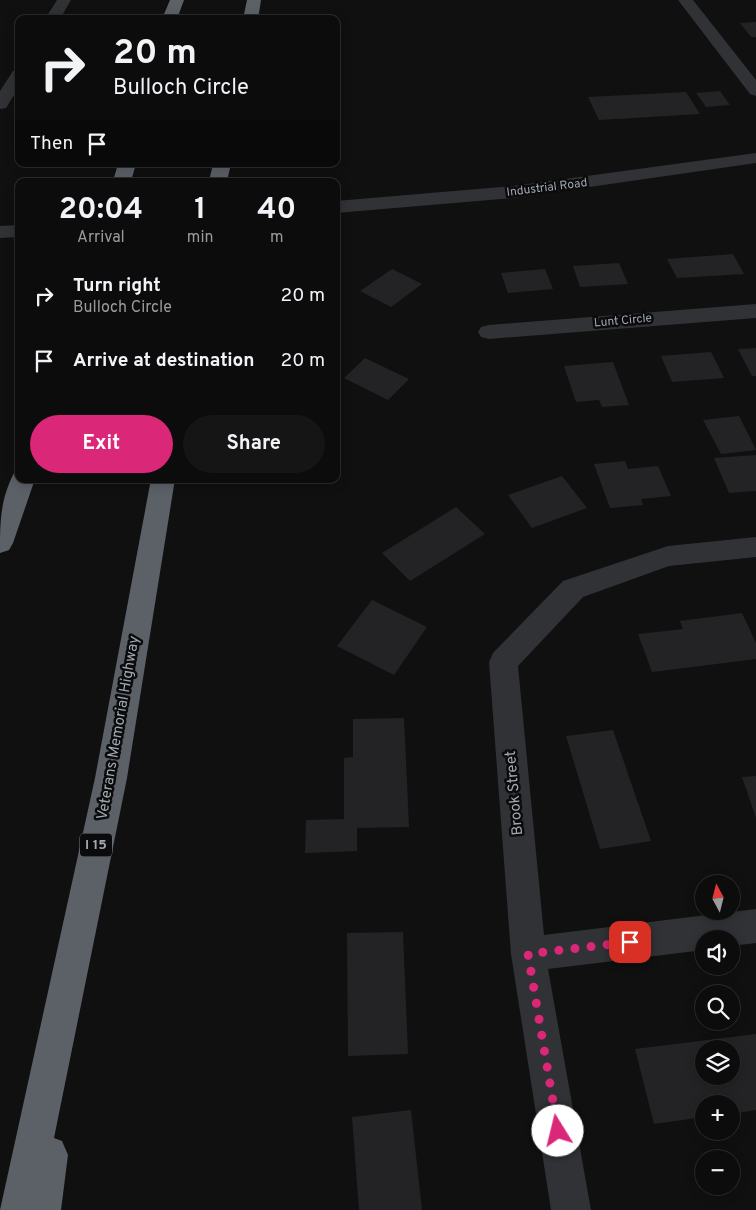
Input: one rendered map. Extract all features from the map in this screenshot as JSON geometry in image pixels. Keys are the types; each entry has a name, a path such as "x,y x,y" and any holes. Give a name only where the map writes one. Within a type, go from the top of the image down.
{"highway":[{"path":"171,15 177,0"},
{"path":"251,15 254,0"},
{"path":"0,543 22,483"},
{"name":"Veterans Memorial Highway","path":"19,1210 111,778 162,483"},
{"path":"41,1210 42,1190 111,778"}],"street":[{"path":"55,15 64,0"},
{"path":"685,0 756,91"},
{"path":"0,104 15,80"},
{"name":"Industrial Road","path":"340,207 522,191 756,158"},
{"path":"0,232 15,231"},
{"name":"Lunt Circle","path":"490,332 756,310"},
{"name":"Brook Street","path":"571,1210 528,954 503,662 573,588 668,556 756,546"},
{"path":"528,954 756,926"}],"building":[{"path":"756,22 756,37 751,37 740,23"},
{"path":"720,91 730,105 706,107 696,93"},
{"path":"686,92 700,114 599,120 588,97"},
{"path":"733,254 744,274 677,278 667,259"},
{"path":"619,263 628,284 580,287 573,266"},
{"path":"392,269 422,284 391,307 360,291"},
{"path":"545,269 553,289 508,293 501,273"},
{"path":"756,348 756,376 752,376 738,349"},
{"path":"711,352 724,378 672,382 661,356"},
{"path":"365,358 409,379 388,400 344,378"},
{"path":"613,362 629,405 602,407 599,400 576,402 564,366"},
{"path":"739,416 756,450 721,454 703,420"},
{"path":"756,455 756,491 729,493 714,458"},
{"path":"625,461 628,469 658,466 671,496 641,499 643,505 610,508 594,464"},
{"path":"562,476 587,508 532,528 508,495"},
{"path":"456,507 485,534 410,581 382,553"},
{"path":"372,600 427,627 394,675 337,646"},
{"path":"742,613 756,643 756,659 652,672 638,634 683,629 680,621"},
{"path":"404,718 409,827 357,828 357,851 305,853 306,820 344,819 344,758 353,757 353,719"},
{"path":"613,730 651,841 600,849 566,736"},
{"path":"756,776 756,818 742,777"},
{"path":"403,932 408,1054 348,1056 347,933"},
{"path":"756,1034 756,1110 740,1113 740,1095 695,1095 695,1118 654,1124 635,1049 695,1042 695,1085 740,1085 740,1040 708,1040"},
{"path":"411,1110 422,1210 359,1210 352,1117"}],"route":[{"path":"558,1131 528,954 630,942"}]}
